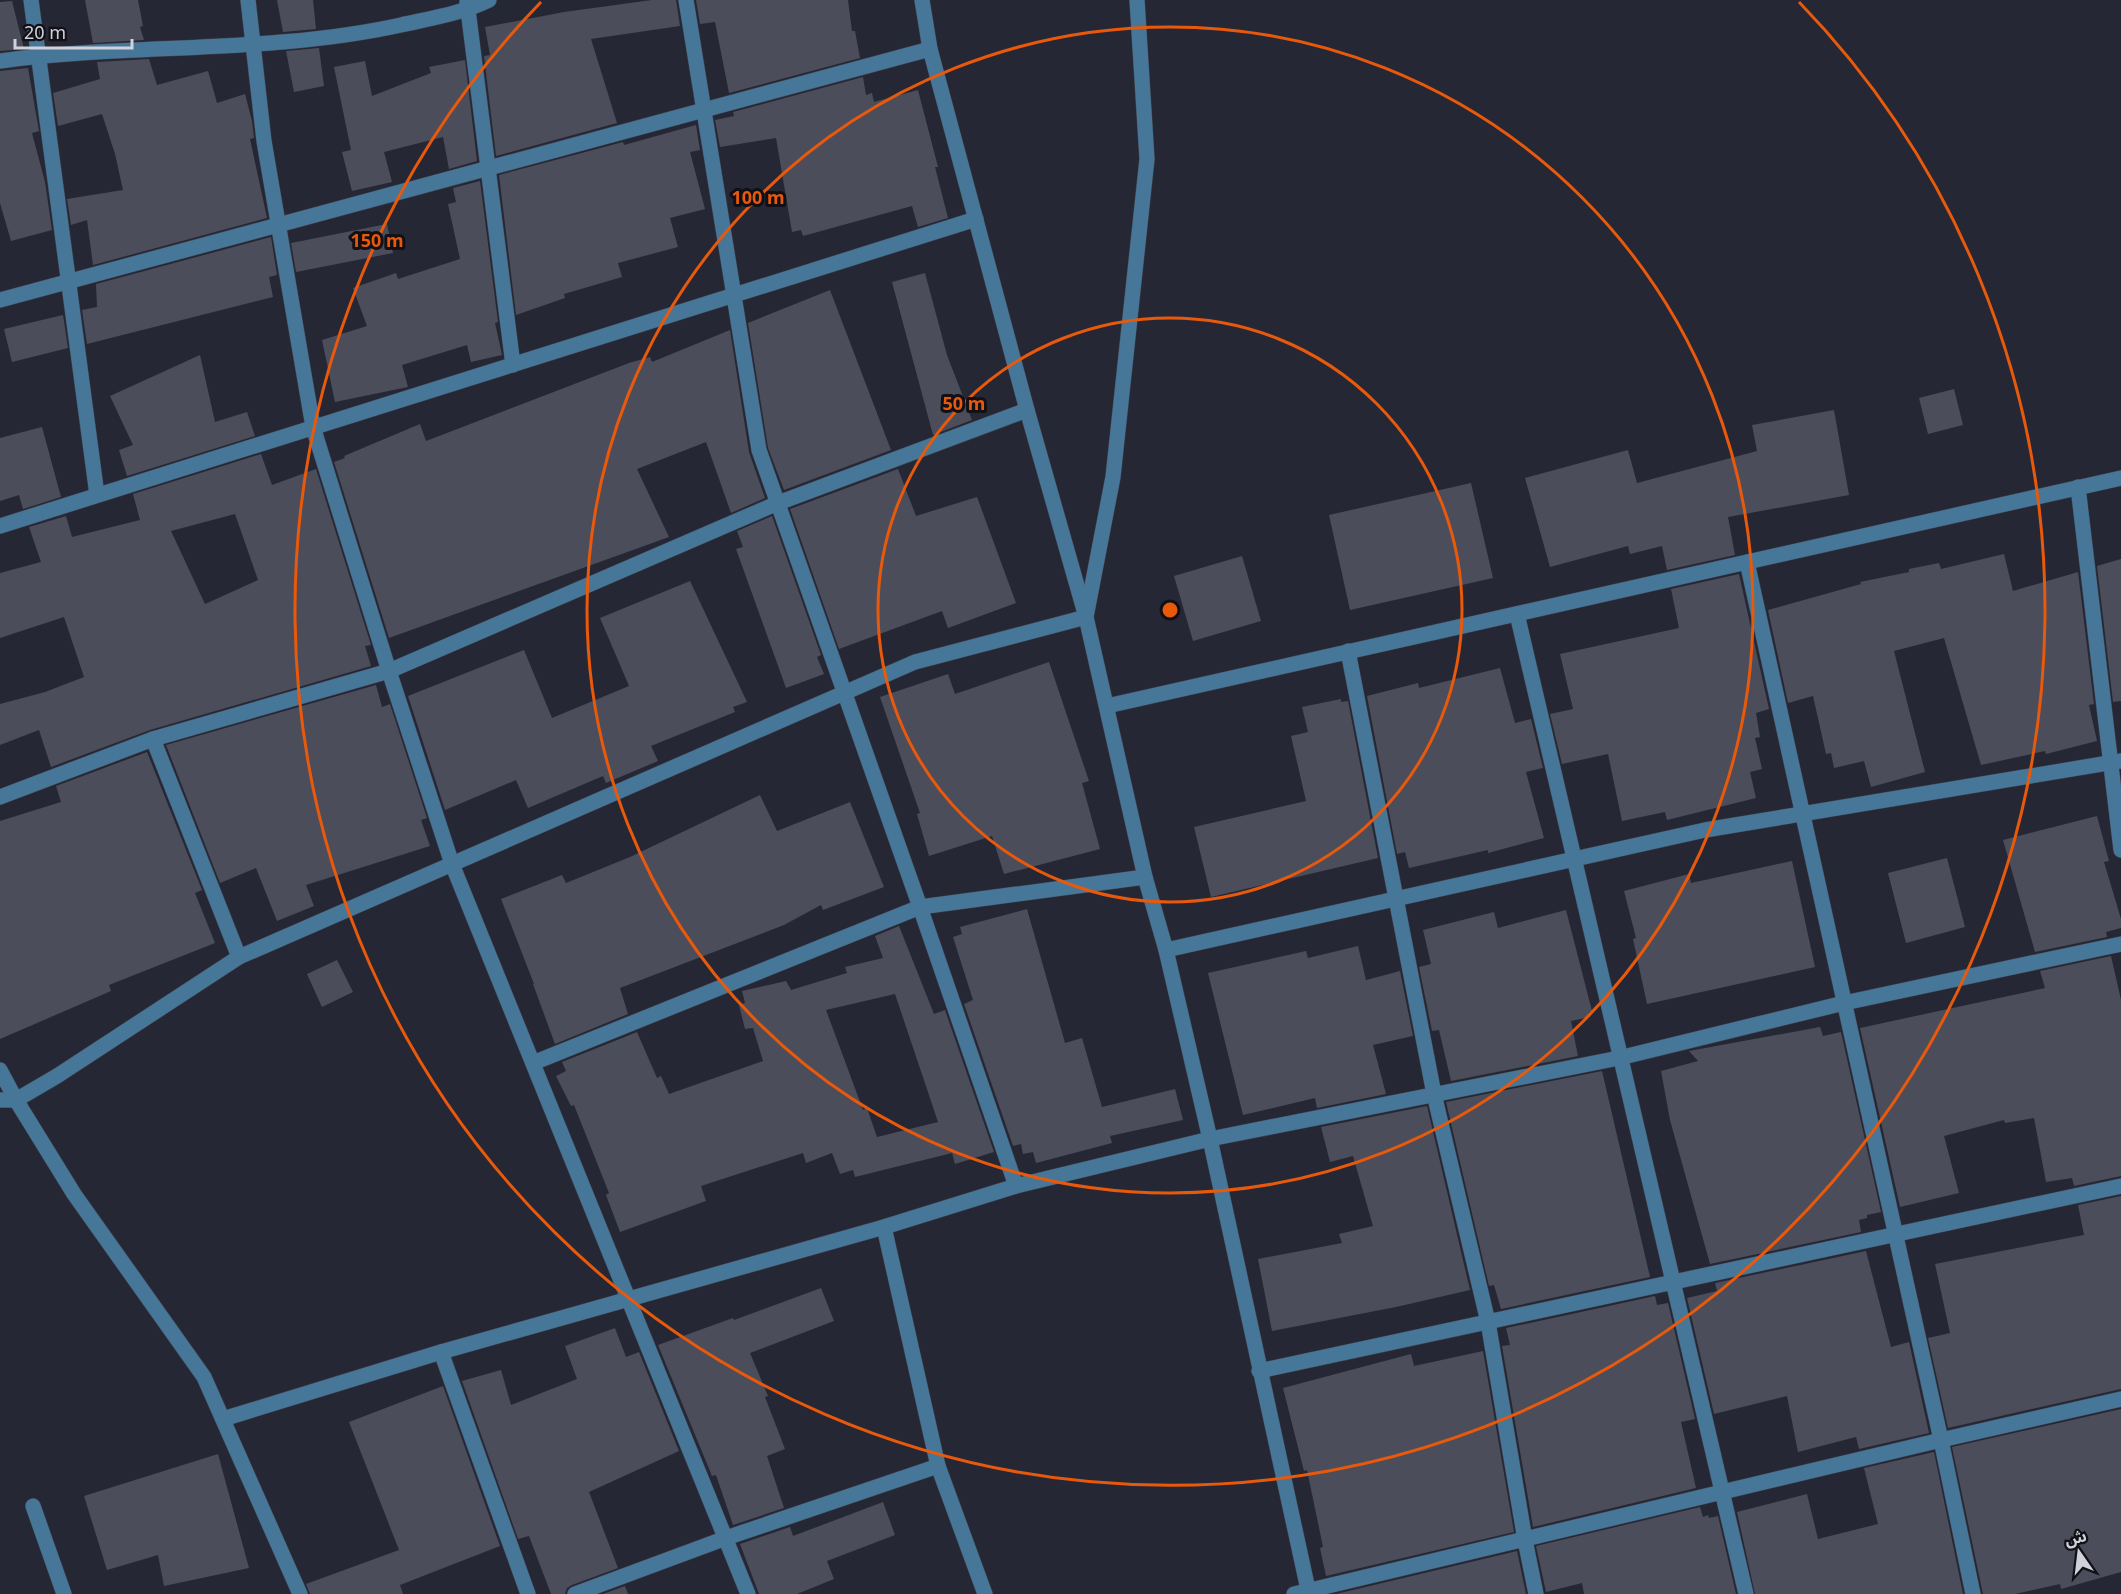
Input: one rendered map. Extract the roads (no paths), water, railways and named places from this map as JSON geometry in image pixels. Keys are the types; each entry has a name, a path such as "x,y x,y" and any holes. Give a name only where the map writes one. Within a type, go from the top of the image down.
{"street":[{"path":"31,0 97,495"},
{"path":"248,0 264,141 312,427 452,864 748,1594"},
{"path":"0,61 38,56 254,45 360,34 489,0"},
{"path":"686,0 759,450 1016,1186"},
{"path":"922,0 930,49 1027,410 1086,617 1145,877 1166,950 1210,1139 1304,1593 2121,1399"},
{"path":"1086,617 1113,477 1147,159 1137,0"},
{"path":"467,5 513,365"},
{"path":"0,300 930,49"},
{"path":"0,525 976,219"},
{"path":"0,796 153,739 389,670 778,504 1027,410"},
{"path":"1107,706 2121,478"},
{"path":"2078,487 2116,762 2121,850"},
{"path":"1748,562 1973,1594"},
{"path":"1516,614 1746,1594"},
{"path":"8,1100 57,1076 240,957 915,662 1086,617"},
{"path":"1348,651 1434,1094 1488,1322 1524,1540 1536,1594"},
{"path":"153,739 240,957"},
{"path":"1166,950 1705,830 2116,762"},
{"path":"533,1063 920,907 1145,877"},
{"path":"223,1419 441,1353 884,1227 1016,1186 1210,1139 1619,1058 1844,1003 2121,944"},
{"path":"0,1070 8,1100 204,1377 300,1594"},
{"path":"1259,1371 2121,1186"},
{"path":"884,1227 938,1466 985,1594"},
{"path":"441,1353 528,1594"},
{"path":"575,1594 726,1538 938,1466"},
{"path":"33,1506 64,1594"}]}
